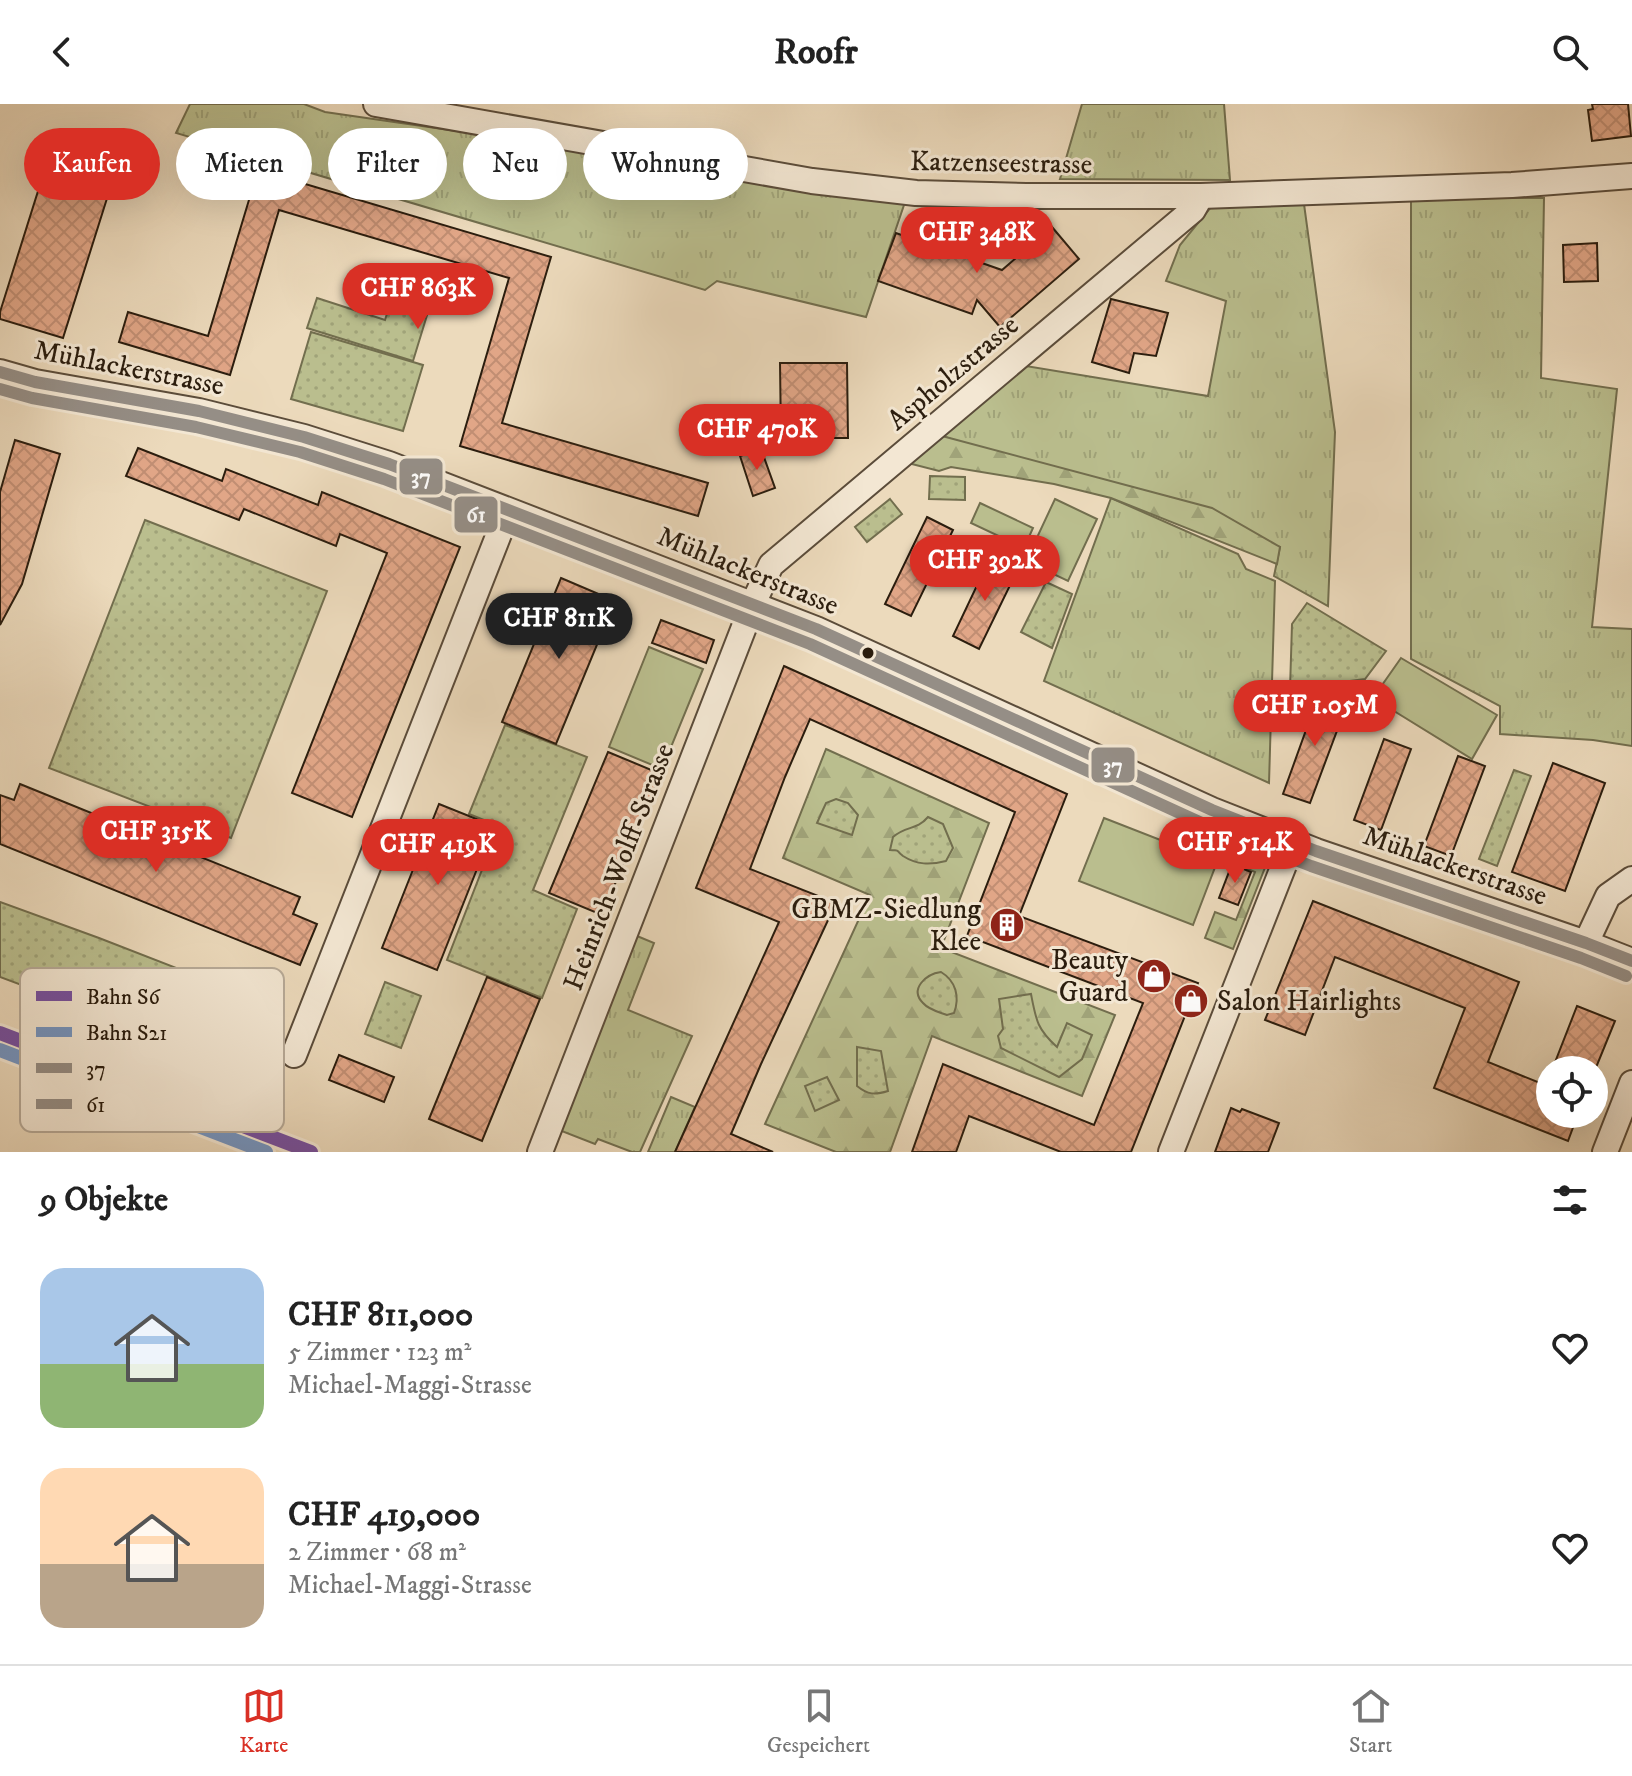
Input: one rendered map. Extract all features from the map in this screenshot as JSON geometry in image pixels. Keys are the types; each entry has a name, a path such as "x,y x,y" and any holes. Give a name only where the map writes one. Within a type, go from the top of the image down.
{"street":[{"name":"Katzenseestrasse","path":"376,104 812,181 916,193 1201,196 1512,185 1632,176"},
{"name":"Aspholzstrasse","path":"753,604 771,565 1193,210 1201,196"},
{"name":"Mühlackerstrasse","path":"0,372 35,382 199,411 304,437 389,464 753,604 868,652 1212,810 1293,842 1632,961"},
{"path":"294,1055 508,511"},
{"name":"Heinrich-Wolff-Strasse","path":"540,1152 753,604"},
{"path":"1171,1152 1293,842"},
{"path":"1586,943 1608,896 1632,879"},
{"path":"1605,1152 1632,1083"}],"green space":[{"path":"190,104 304,104 325,112 436,128 328,128 328,178 312,173 312,128 178,128"},
{"path":"1082,104 1224,104 1230,180 1060,179"},
{"path":"447,130 463,132 463,200 567,200 567,147 583,149 583,200 748,200 748,176 905,202 866,317 717,281 705,290 402,200 447,200"},
{"path":"1411,198 1544,198 1541,378 1617,389 1592,627 1632,629 1632,746 1593,740 1500,734 1500,706 1411,659"},
{"path":"1304,204 1335,432 1328,606 1274,576 1280,547 942,436 1026,366 1208,396 1226,301 1166,281 1180,245 1211,207"},
{"path":"317,298 385,320 391,301 428,312 413,361 307,328"},
{"path":"311,332 423,365 403,431 291,399"},
{"path":"942,436 1212,508 1280,547 1277,564 1111,498 1054,484 951,467 939,471 908,463"},
{"path":"930,476 965,477 965,500 929,499"},
{"path":"1111,498 1238,554 1246,569 1275,581 1269,783 1044,681"},
{"path":"890,499 902,514 867,542 855,527"},
{"path":"1055,499 1097,519 1068,581 1026,561"},
{"path":"980,503 1033,528 1024,548 971,523"},
{"path":"145,520 327,591 231,838 49,768"},
{"path":"1046,582 1072,594 1052,648 1021,632"},
{"path":"1307,603 1386,651 1365,679 1290,689 1292,624"},
{"path":"649,647 703,669 662,769 609,747"},
{"path":"1401,658 1497,715 1472,759 1373,698"},
{"path":"505,725 587,757 533,890 577,909 542,998 447,960 499,826 469,814"},
{"path":"826,749 989,823 941,948 1115,1015 1082,1096 932,1036 890,1152 836,1152 765,1124 870,895 783,858"},
{"path":"1514,770 1531,776 1497,866 1479,859"},
{"path":"836,799 848,803 858,815 852,835 817,823 826,803"},
{"path":"928,817 943,824 953,848 946,861 919,863 890,850 893,837"},
{"path":"1104,818 1217,862 1193,925 1079,881"},
{"path":"1240,854 1266,865 1233,949 1205,938 1215,912 1236,920 1255,872 1236,864"},
{"path":"0,902 176,968 20,968 20,984 0,977"},
{"path":"637,936 654,943 628,1010 692,1036 640,1152 632,1152 598,1139 595,1144 559,1130"},
{"path":"941,972 953,985 957,1001 954,1013 947,1015 925,1005 918,993 925,979"},
{"path":"385,982 421,996 401,1048 365,1034"},
{"path":"1031,994 1038,1024 1057,1047 1067,1023 1092,1035 1082,1059 1059,1077 1001,1048 998,1036 1003,1029 999,999"},
{"path":"857,1047 881,1051 888,1091 872,1093 857,1086"},
{"path":"827,1077 839,1100 815,1111 805,1086"},
{"path":"671,1097 695,1107 675,1152 648,1152"}],"building":[{"path":"1592,104 1628,104 1631,136 1592,141 1588,110 1593,109"},
{"path":"312,186 328,191 328,200 359,200 551,257 502,423 708,483 698,516 460,446 509,278 279,210 230,375 119,342 128,312 208,336 249,200 312,200"},
{"path":"35,200 106,200 63,338 0,319"},
{"path":"1052,227 1079,259 1000,327 977,300 972,314 878,281 896,233 1002,270"},
{"path":"1597,243 1598,281 1564,282 1563,245"},
{"path":"1111,299 1168,313 1156,356 1134,353 1129,373 1092,362"},
{"path":"780,363 847,363 848,438 781,438"},
{"path":"15,440 60,454 22,584 0,625 0,492"},
{"path":"138,448 222,481 226,469 318,505 322,492 460,547 352,817 292,793 387,553 340,534 336,546 244,509 239,520 126,476"},
{"path":"761,449 775,488 753,496 740,456"},
{"path":"927,517 953,530 911,616 885,604"},
{"path":"990,558 1017,571 979,649 953,636"},
{"path":"561,578 615,601 556,744 502,722"},
{"path":"661,620 714,640 706,663 652,643"},
{"path":"784,666 1067,794 1019,916 1198,983 1131,1152 1061,1152 969,1116 956,1152 912,1152 943,1064 1094,1125 1143,1003 967,936 1015,812 810,719 750,869 836,903 731,1134 773,1152 675,1152 779,922 696,888"},
{"path":"1319,694 1347,704 1310,803 1283,794"},
{"path":"1384,739 1411,749 1381,830 1354,820"},
{"path":"608,752 661,774 602,915 549,893"},
{"path":"1458,756 1485,766 1451,856 1424,846"},
{"path":"1553,763 1605,783 1565,891 1512,872"},
{"path":"20,784 116,823 109,839 144,854 151,837 300,897 293,914 317,924 300,965 0,844 0,795 14,800"},
{"path":"439,804 494,826 437,970 382,948"},
{"path":"1232,864 1251,872 1238,905 1219,898"},
{"path":"1313,901 1519,982 1488,1062 1536,1081 1536,1128 1573,1128 1568,1141 1434,1088 1465,1008 1335,957 1305,1035 1265,1020"},
{"path":"487,977 540,999 482,1141 429,1119"},
{"path":"1577,1006 1615,1021 1601,1056 1557,1056"},
{"path":"339,1055 394,1077 384,1102 329,1080"},
{"path":"1231,1108 1279,1123 1268,1152 1215,1152"}],"rail line":[{"name":"S6","path":"0,1033 20,1041"},
{"name":"S21","path":"0,1050 20,1058"},
{"name":"S21","path":"214,1132 266,1152"},
{"name":"S6","path":"259,1132 311,1152"}],"transit line":[{"name":"37","path":"0,372 35,382 199,411 304,437 389,464 816,629 1212,810 1316,851 1632,961"},
{"name":"61","path":"0,389 32,398 196,427 300,452 384,479 810,644 1206,825 1311,866 1626,976"}],"place":[{"name":"GBMZ-Siedlung Klee","path":"1007,925"},
{"name":"Beauty Guard","path":"1154,976"},
{"name":"Salon Hairlights","path":"1191,1001"}]}
